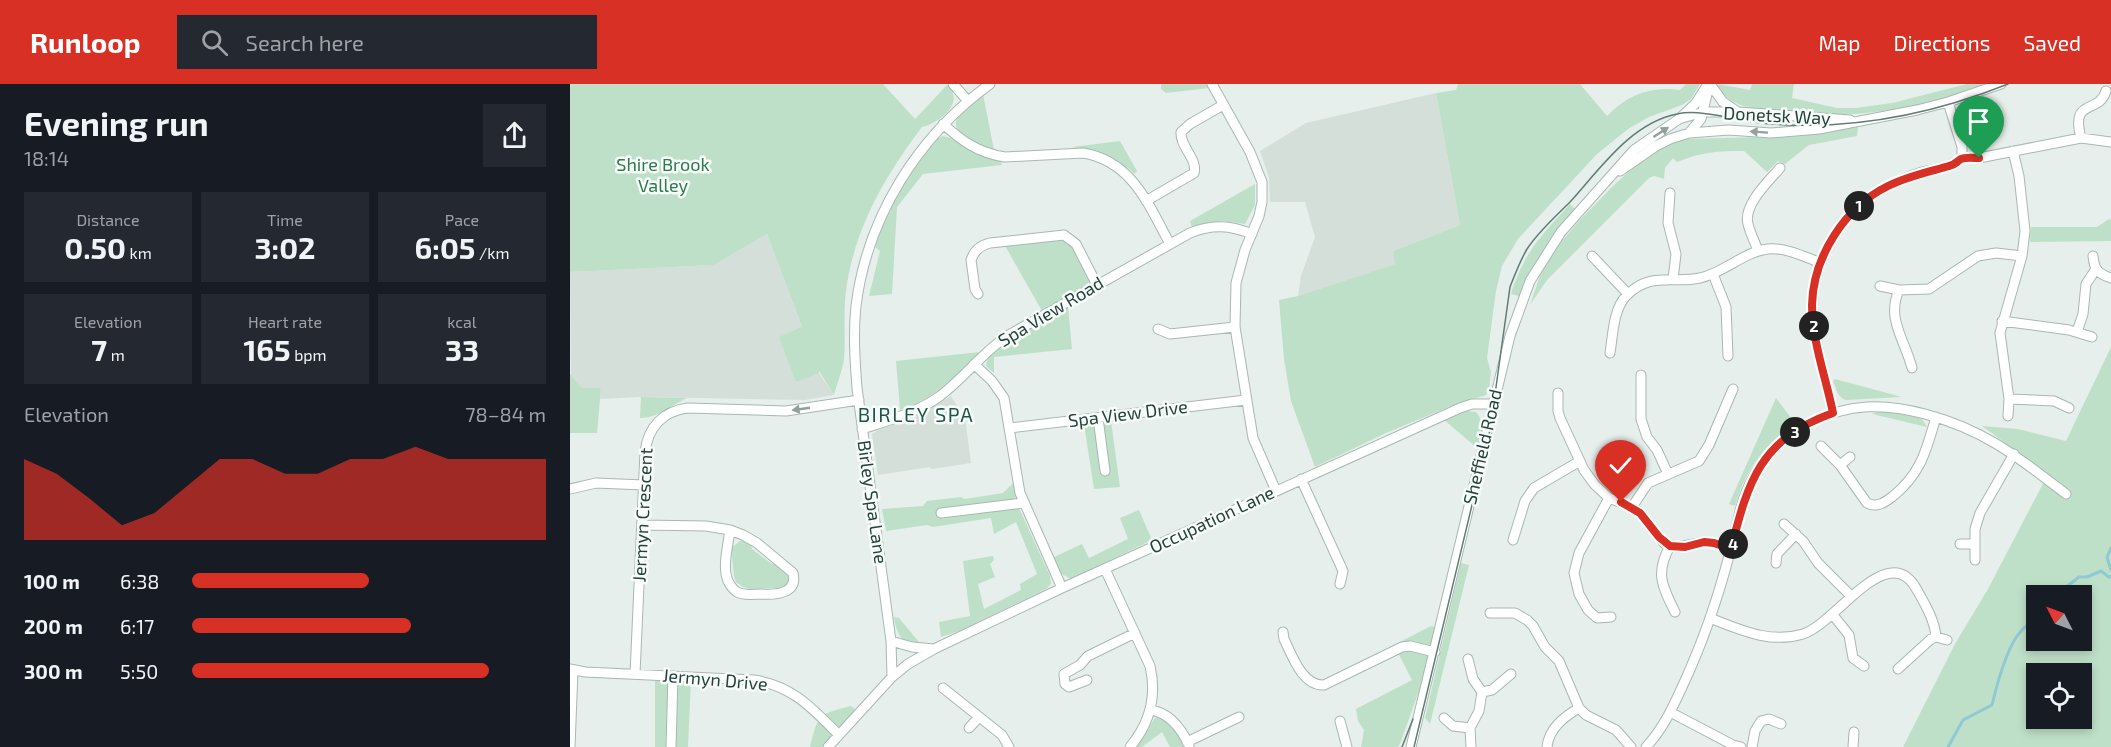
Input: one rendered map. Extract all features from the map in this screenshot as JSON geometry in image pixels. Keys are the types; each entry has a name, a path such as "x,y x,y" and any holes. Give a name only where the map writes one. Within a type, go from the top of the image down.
{"street":[{"path":"952,84 968,101"},
{"name":"Birley Spa Lane","path":"892,677 891,641 859,400 855,358 856,309 866,260 883,213 906,169 943,124 990,84"},
{"path":"1212,84 1250,152 1262,182 1259,216 1240,264 1236,283 1235,327 1253,438 1276,491"},
{"path":"1700,115 1709,84"},
{"path":"1709,84 1724,102 1738,112"},
{"name":"Sheffield Road","path":"1411,747 1493,404 1515,320 1535,271 1561,232 1634,150 1679,119 1696,103 1709,84"},
{"name":"Donetsk Way","path":"1687,133 1729,130 1771,133 1818,129 1858,120 1886,117 1948,102 2001,84"},
{"path":"2080,138 2078,117 2087,108 2101,100 2106,91"},
{"path":"1833,413 1813,316 1815,282 1821,263 1837,231 1859,206 1872,196 1902,179 1954,165 1962,158 1962,147 1948,102"},
{"path":"1696,103 1700,115"},
{"path":"1146,201 1194,173 1195,165 1182,141 1181,132 1190,124 1223,105"},
{"name":"Donetsk Way","path":"1679,119 1738,112 1858,120"},
{"name":"Sheffield Road","path":"1614,175 1656,146 1687,133 1700,115"},
{"name":"Donetsk Way","path":"1700,115 1729,130"},
{"path":"943,124 971,147 992,155 1005,157 1070,153 1093,155 1115,164 1138,187 1170,244"},
{"path":"1962,158 1979,158 2080,138 2111,142"},
{"path":"2008,416 2009,399 1999,340 2002,321 2024,243 2024,218 2013,152"},
{"path":"1758,251 1748,224 1748,212 1780,168"},
{"path":"1670,193 1668,223 1676,254 1673,279"},
{"name":"Spa View Road","path":"862,429 895,419 926,405 950,387 985,353 1007,336 1190,232 1214,226 1239,228 1252,234"},
{"path":"978,294 975,289 971,260 980,247 990,243 1058,235 1069,238 1076,244 1097,285"},
{"path":"1610,353 1618,310 1628,294 1652,280 1692,280 1713,274 1758,251 1779,249 1821,263"},
{"path":"1880,286 1899,290 1929,289 1969,262 1988,254 2004,253 2022,256"},
{"path":"1592,256 1628,294"},
{"path":"2094,256 2096,269 2103,276 2111,278"},
{"path":"2077,332 2083,314 2086,284 2096,269"},
{"path":"1713,274 1726,307 1728,356"},
{"path":"1899,290 1894,303 1894,319 1912,368"},
{"path":"2002,321 2077,332 2092,337"},
{"path":"1158,330 1170,333 1235,327"},
{"path":"974,364 992,381 1004,398 1017,481 1023,503 1062,588"},
{"path":"1641,375 1641,419 1668,474"},
{"path":"1632,507 1648,483 1699,461 1709,445 1733,389"},
{"path":"1558,393 1560,418 1580,461 1595,485 1609,498 1632,507 1640,513 1659,537 1670,546 1685,547 1704,542 1731,549"},
{"path":"2009,399 2044,400 2063,404 2069,408"},
{"name":"Jermyn Crescent","path":"635,674 647,438 659,420 677,410 786,411 859,400"},
{"name":"Spa View Drive","path":"1010,428 1246,400"},
{"name":"Occupation Lane","path":"828,747 892,677 908,664 934,649 1062,588 1460,408 1472,404 1493,404"},
{"path":"1646,747 1670,712 1692,666 1710,618 1744,497 1758,469 1788,436 1820,418 1851,408 1885,406 1902,408 1975,431 2014,454 2066,494"},
{"path":"1821,446 1840,465 1867,503 1878,506 1905,487 1918,470 1936,417"},
{"path":"1098,418 1105,471"},
{"path":"1975,560 1975,529 1980,513 2014,454"},
{"path":"1840,465 1850,457"},
{"path":"1513,540 1525,501 1534,488 1580,461"},
{"path":"1300,479 1343,571 1340,584"},
{"path":"570,489 596,483 644,485"},
{"path":"1609,498 1579,553 1574,573 1575,585 1588,610 1597,618 1611,618"},
{"path":"941,513 1023,503"},
{"path":"1784,524 1803,541 1818,563 1851,596"},
{"path":"642,525 706,526 730,530 743,535 789,568 794,581 788,590 780,594 743,594 731,586 727,579 726,567 730,530"},
{"path":"1776,563 1777,554 1796,534"},
{"path":"1960,544 1975,544"},
{"path":"1670,546 1663,560 1661,574 1662,583 1675,612"},
{"path":"1106,569 1135,633 1152,675 1154,687 1151,710 1144,729 1130,747"},
{"path":"1710,618 1755,635 1780,638 1804,633 1816,628 1833,615 1851,596 1872,581 1895,572 1904,574 1914,585 1924,602 1936,637"},
{"path":"1490,613 1515,613 1521,615 1533,626 1543,645 1564,669 1579,708 1587,715 1616,730 1631,747"},
{"path":"1833,615 1850,636 1853,658 1863,666"},
{"path":"1283,632 1284,639 1306,679 1318,685 1324,685 1402,647 1410,646 1435,652"},
{"path":"1087,680 1069,687 1065,684 1064,674 1080,665 1088,656 1135,633"},
{"path":"1898,669 1931,639 1936,637 1947,640"},
{"path":"891,641 912,647 934,649"},
{"path":"1534,651 1543,645"},
{"path":"1468,659 1473,679 1482,692 1479,711 1470,728 1471,747"},
{"path":"570,747 571,669"},
{"name":"Jermyn Drive","path":"571,669 585,672 754,680 778,685 802,699 839,735"},
{"path":"1482,692 1492,690 1511,674"},
{"path":"671,747 673,676"},
{"path":"943,688 1002,735 1009,747"},
{"path":"1547,747 1550,736 1560,720 1579,708"},
{"path":"1151,710 1170,718 1189,744 1239,717"},
{"path":"1670,712 1735,746"},
{"path":"969,728 979,717"},
{"path":"1444,718 1453,726 1470,728"},
{"path":"1752,747 1755,731 1761,721 1769,719 1781,724"},
{"path":"1340,721 1347,747"},
{"path":"1853,747 1854,732"}],"shaded area":[{"path":"1436,93 1460,225 1393,251 1396,264 1298,296 1301,276 1315,237 1305,202 1270,202 1269,177 1260,151 1306,123"},
{"path":"767,234 819,373 834,395 805,400 641,397 600,399 601,388 582,388 571,376 570,272 714,265"},
{"path":"951,396 965,418 971,463 878,475 872,434 916,417"}],"green space":[{"name":"Shire Brook Valley","path":"570,84 883,84 915,119 947,85 954,98 952,105 943,116 922,127 896,165 873,204 856,246 846,291 844,360 834,395 819,371 819,373 796,382 779,337 802,327 767,234 714,265 570,272"},
{"path":"1161,84 1207,84 1209,88 1166,93 1161,89"},
{"path":"1458,84 1580,84 1607,116 1631,97 1659,89 1680,90 1686,84 1700,84 1691,99 1682,105 1649,117 1628,129 1597,154 1518,239 1502,266 1496,291 1487,358 1491,372 1489,390 1486,395 1451,406 1386,433 1315,467 1291,401 1284,359 1279,300 1298,296 1395,264 1393,251 1460,225 1436,93 1456,90"},
{"path":"1717,84 1750,90 1752,84 1794,84 1792,98 1837,108 1856,108 1892,103 1967,84 1984,84 1927,103 1907,107 1867,113 1827,115 1745,106 1728,98"},
{"path":"983,94 994,150 967,139 957,129 958,116"},
{"path":"1858,127 1857,136 1809,145 1785,164 1778,161 1767,172 1744,151 1710,153 1677,162 1673,158 1665,168 1664,179 1654,176 1649,178 1547,280 1530,305 1542,270 1556,248 1615,184 1651,152 1682,139 1763,137"},
{"path":"943,136 951,138 977,155 1001,161 1002,165 923,174 897,207 892,294 869,296 880,251 875,247 886,220 912,168 933,142"},
{"path":"1120,141 1137,171 1134,174 1131,170 1098,152 1072,147"},
{"path":"1255,184 1255,205 1245,224 1223,221 1192,228 1190,221"},
{"path":"1570,204 1575,209 1544,250 1519,296 1511,294 1528,256 1542,235"},
{"path":"2111,220 2111,241 2030,242 2031,227 2097,227"},
{"path":"1063,239 1071,244 1090,279 1088,285 1042,311 1004,244"},
{"path":"1068,306 1072,349 994,357 994,373 986,366 988,357 996,349"},
{"path":"2111,347 2111,747 1903,747 1955,644 1988,589 2048,474 1982,426 2018,429 2066,441"},
{"path":"980,352 943,386 923,400 900,410 896,361"},
{"path":"570,374 582,388 601,388 597,433 570,433"},
{"path":"1835,379 1902,397 1846,400 1838,393 1833,381"},
{"path":"641,397 687,398 658,414 640,418"},
{"path":"1776,398 1795,423 1765,450 1745,480 1735,506 1729,504"},
{"path":"1466,411 1476,412 1481,421 1482,429 1477,448 1443,419"},
{"path":"1879,411 1901,413 1922,419 1927,427 1872,414"},
{"path":"1111,421 1120,487 1094,489 1084,424"},
{"path":"1013,483 1015,499 1050,576 1051,584 1046,589 962,630 941,637 939,622 970,616 963,561 993,556 994,560 990,564 995,577 978,584 984,609 1021,590 1020,584 1037,574 1016,522 994,534 991,518 933,527 927,525 886,531 882,509 923,506 927,501 961,497 965,499 1003,493"},
{"path":"1139,510 1152,540 1071,579 1060,573 1052,558 1082,544 1089,558 1128,539 1120,518"},
{"path":"746,540 751,544 752,549 772,564 776,563 787,574 789,580 786,586 778,590 775,588 750,589 736,582 731,548 740,541"},
{"path":"1461,563 1469,565 1430,724 1425,718"},
{"path":"894,617 899,618 919,642 908,642 900,637"},
{"path":"1431,626 1435,627 1421,685 1400,744 1398,747 1361,747 1364,730 1358,721 1356,709 1412,680 1394,645"},
{"path":"655,679 691,680 688,747 655,747"},
{"path":"851,706 856,710 822,747 810,747 815,728 822,717 832,711"},
{"path":"1158,717 1171,725 1185,747 1170,747 1162,732 1142,747 1137,747 1154,719"}],"waterway":[{"path":"2111,548 2107,557 2111,570"},
{"path":"2069,585 2079,577 2087,577 2101,571 2111,576"},
{"path":"1948,747 1963,720 1992,705 2003,665 2012,645 2026,627"}],"tram line":[{"path":"1414,747 1490,430 1510,287 1527,249 1541,231 1618,149 1631,137 1660,119 1677,114 1699,113 1772,124 1862,122 1892,118 1951,104 2008,84"},
{"path":"1748,113 1789,117"},
{"path":"1402,747 1413,719"}],"district":[{"name":"BIRLEY SPA","path":"916,415"}],"route":[{"path":"1621,502 1640,513 1664,543 1670,546 1685,547 1704,542 1731,549 1744,497 1758,469 1788,436 1833,413 1814,330 1812,303 1821,263 1837,231 1859,206 1886,187 1917,174 1954,165 1962,158 1979,158"}]}
